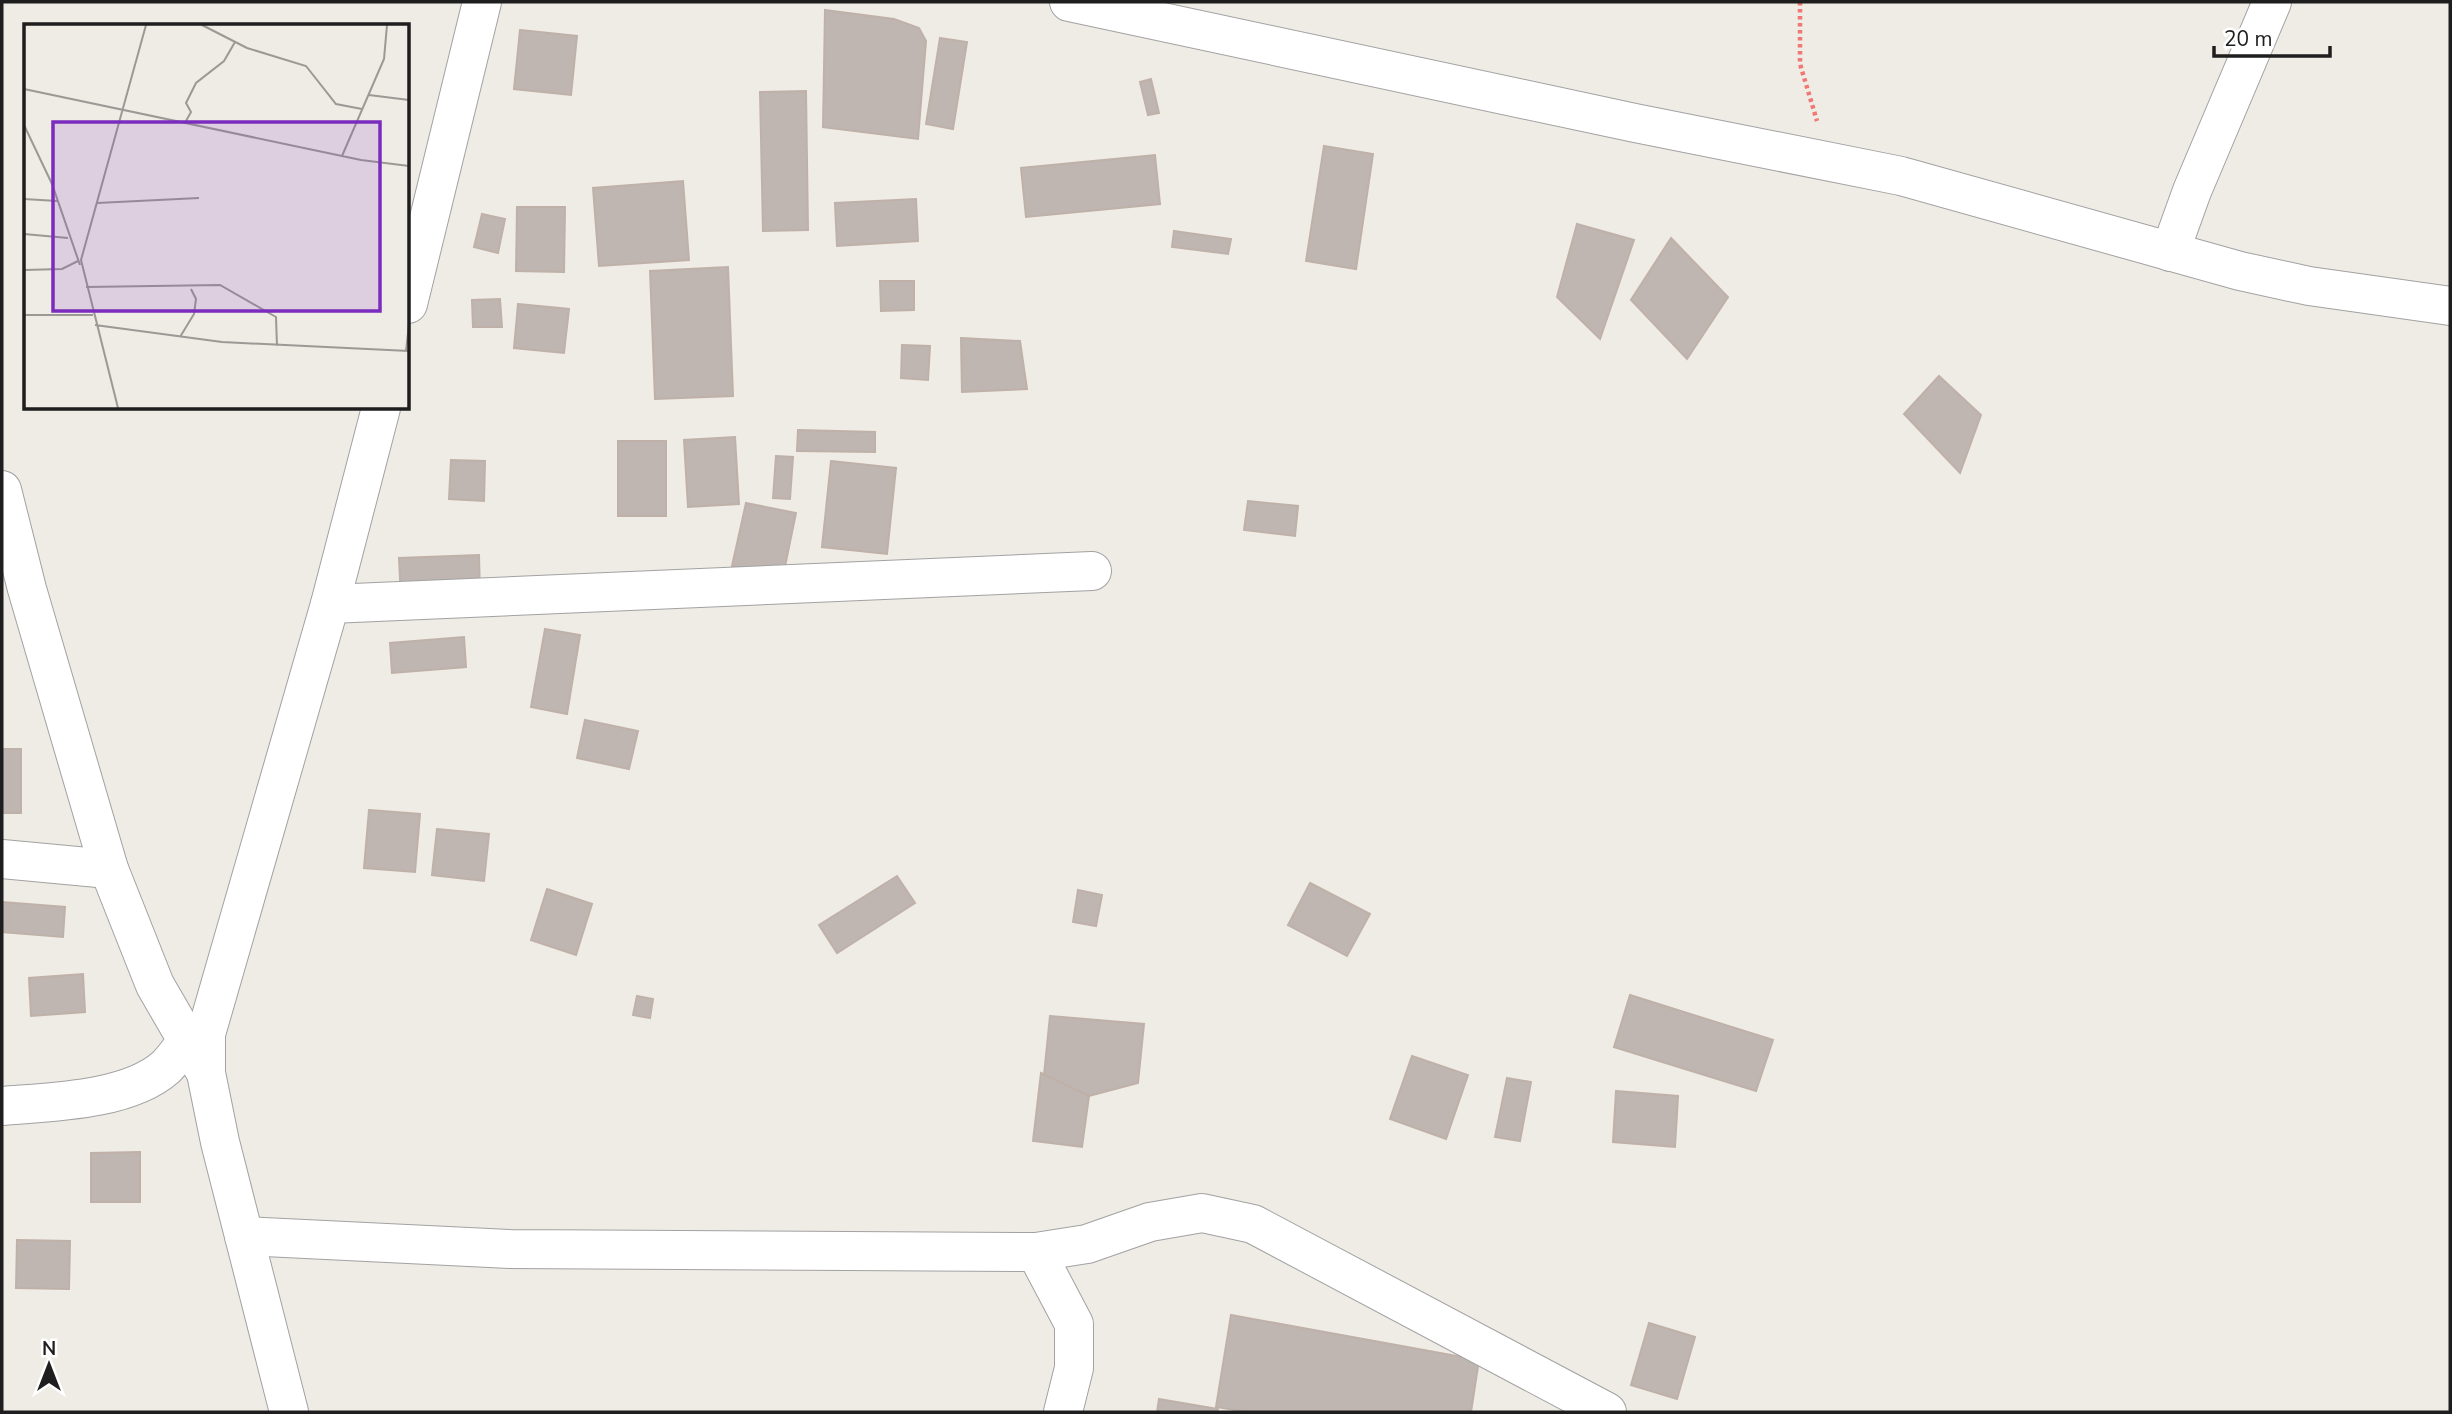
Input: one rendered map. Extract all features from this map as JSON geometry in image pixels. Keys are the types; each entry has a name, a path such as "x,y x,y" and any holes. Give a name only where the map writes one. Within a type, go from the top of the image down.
{"street":[{"path":"410,296 482,2"},
{"path":"1069,2 1901,176 2170,252 2309,286 2450,306"},
{"path":"2170,252 2192,191 2272,2"},
{"path":"289,1412 206,1073 206,1034 330,604 380,410"},
{"path":"2,490 14,588 109,869 155,985 206,1073"},
{"path":"330,604 1092,571"},
{"path":"2,859 109,869"},
{"path":"2,1106 65,1101 123,1090 164,1068 187,1041"},
{"path":"244,1236 510,1249 1036,1252 1087,1244 1150,1222 1202,1213 1253,1224 1607,1412"},
{"path":"1036,1252 1074,1324 1074,1368 1063,1412"}],"path":[{"path":"1800,2 1800,64 1828,161"}],"building":[{"path":"825,10 894,19 919,28 926,41 918,139 823,127"},
{"path":"520,30 577,36 571,95 514,89"},
{"path":"940,38 967,42 953,129 926,124"},
{"path":"1151,79 1159,113 1148,115 1140,82"},
{"path":"806,91 808,230 763,231 760,92"},
{"path":"1324,146 1373,154 1356,269 1306,261"},
{"path":"1155,155 1160,204 1026,217 1021,168"},
{"path":"683,181 689,260 599,266 593,188"},
{"path":"916,199 918,241 837,246 835,203"},
{"path":"517,207 565,207 564,272 516,271"},
{"path":"482,214 505,219 498,253 474,247"},
{"path":"1577,224 1634,240 1600,339 1557,297"},
{"path":"1174,231 1231,239 1228,254 1172,247"},
{"path":"1671,238 1728,297 1687,359 1631,300"},
{"path":"728,267 733,396 655,399 650,271"},
{"path":"880,281 914,281 914,310 881,311"},
{"path":"500,299 502,327 473,327 472,300"},
{"path":"518,304 569,309 564,353 514,348"},
{"path":"961,338 1020,341 1027,389 962,392"},
{"path":"902,345 930,346 928,380 901,378"},
{"path":"1939,376 1981,415 1960,473 1904,414"},
{"path":"798,430 875,432 875,452 797,451"},
{"path":"735,437 739,504 688,507 684,440"},
{"path":"618,441 666,441 666,516 618,516"},
{"path":"776,456 793,457 790,499 773,498"},
{"path":"451,460 485,461 484,501 449,499"},
{"path":"831,461 896,468 887,554 822,547"},
{"path":"1248,501 1298,506 1295,536 1244,530"},
{"path":"746,503 796,513 783,576 732,566"},
{"path":"479,555 480,596 401,599 399,558"},
{"path":"545,629 580,635 567,714 531,707"},
{"path":"464,637 466,667 392,673 390,643"},
{"path":"585,720 638,731 629,769 577,758"},
{"path":"2,749 21,749 21,813 2,813"},
{"path":"369,810 420,814 415,872 364,868"},
{"path":"437,829 489,834 484,881 432,875"},
{"path":"897,876 915,903 837,953 819,925"},
{"path":"1310,883 1370,914 1347,956 1288,925"},
{"path":"547,889 592,904 576,955 531,940"},
{"path":"1078,890 1102,895 1096,926 1073,922"},
{"path":"2,902 65,907 63,937 2,932"},
{"path":"83,974 85,1012 31,1016 29,978"},
{"path":"1630,995 1773,1040 1756,1091 1614,1047"},
{"path":"637,996 653,999 650,1018 633,1015"},
{"path":"1050,1016 1144,1024 1138,1083 1089,1096 1044,1075"},
{"path":"1412,1056 1468,1075 1446,1139 1390,1119"},
{"path":"1041,1073 1089,1096 1082,1147 1033,1141"},
{"path":"1507,1078 1531,1082 1520,1141 1495,1137"},
{"path":"1616,1091 1678,1096 1675,1147 1613,1142"},
{"path":"140,1152 140,1202 91,1202 91,1153"},
{"path":"17,1240 70,1241 69,1289 16,1288"},
{"path":"1231,1315 1479,1360 1471,1412 1247,1412 1216,1407"},
{"path":"1649,1323 1695,1337 1677,1399 1631,1385"},
{"path":"1159,1399 1218,1409 1217,1412 1157,1412"}]}
